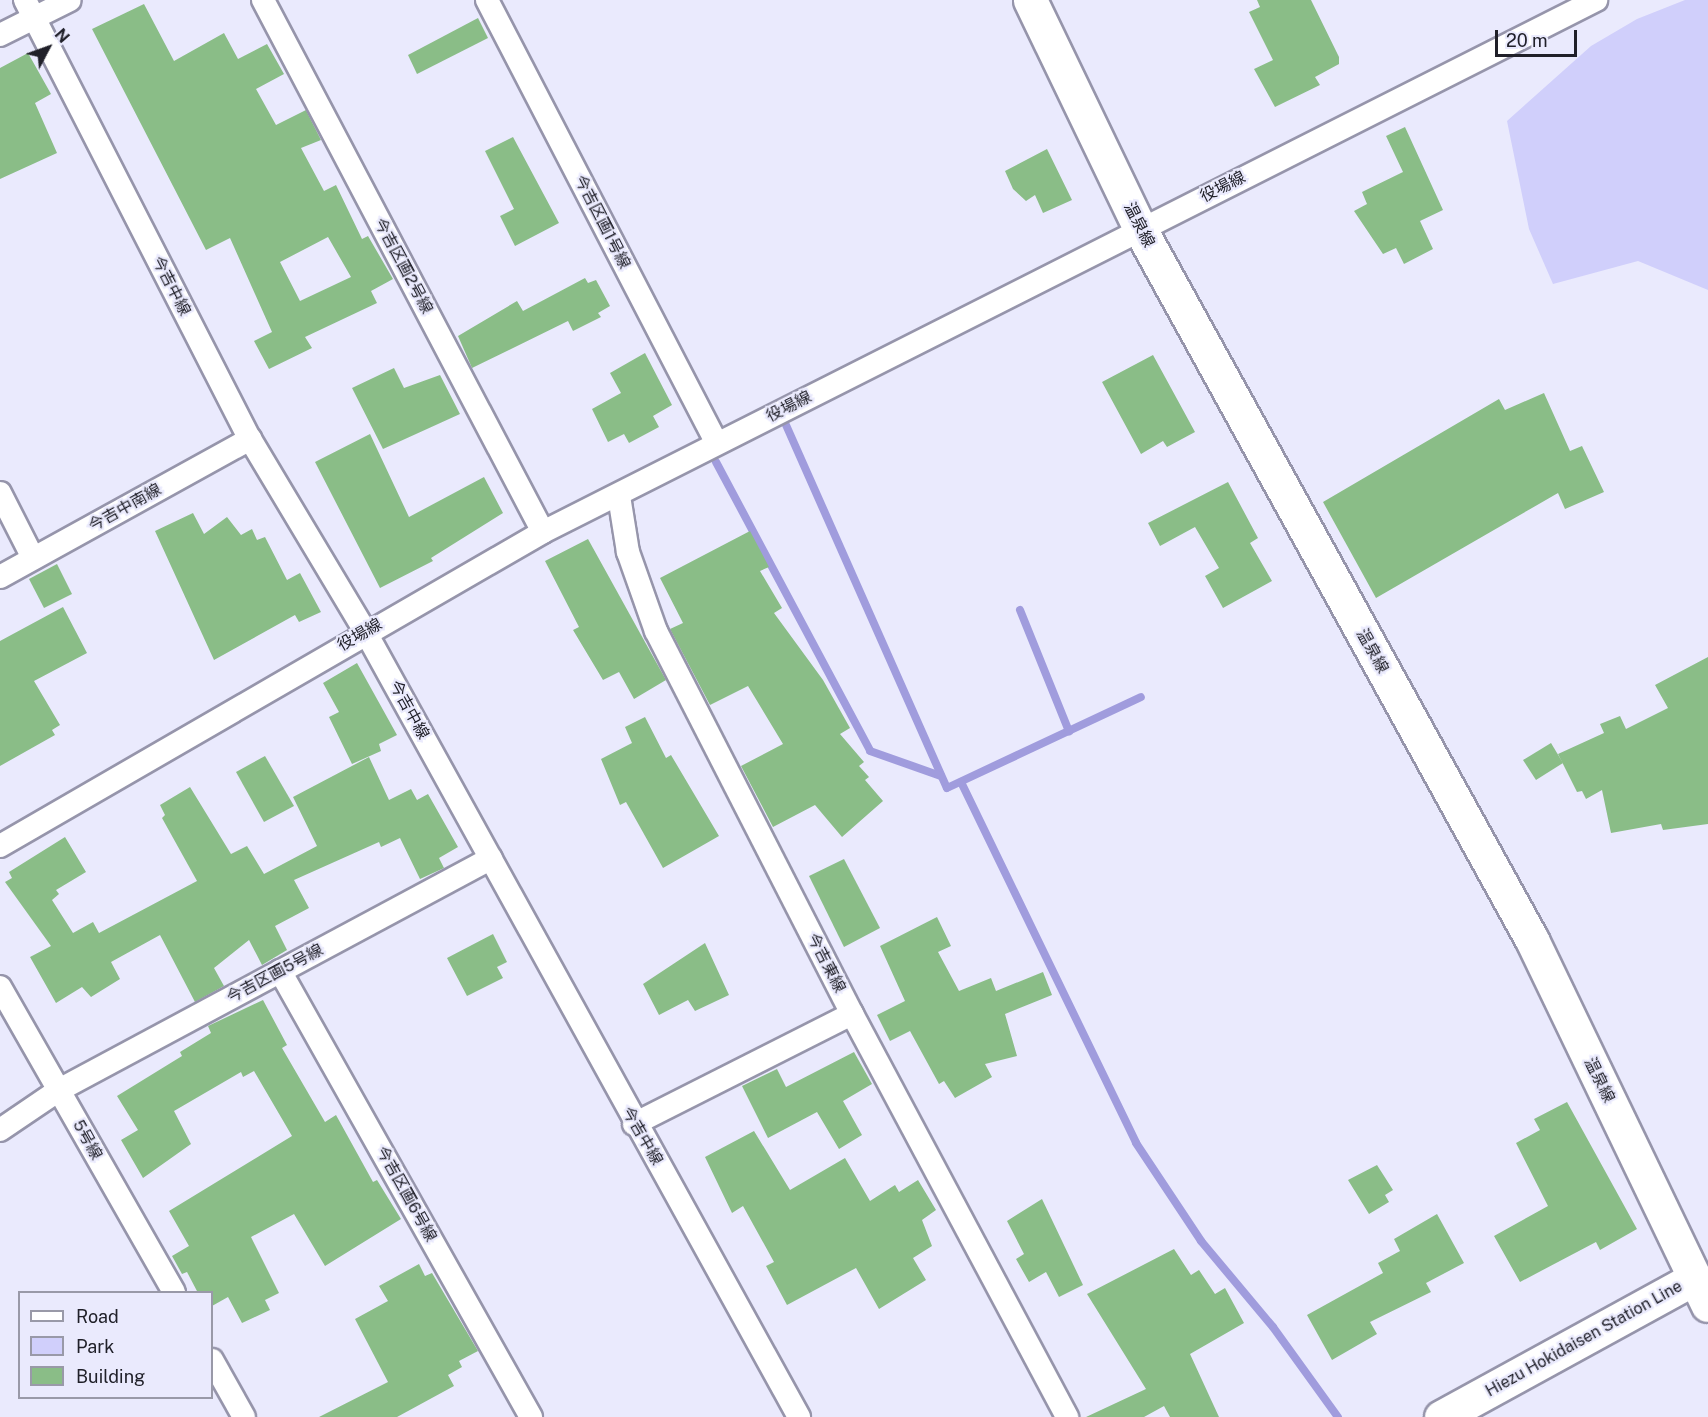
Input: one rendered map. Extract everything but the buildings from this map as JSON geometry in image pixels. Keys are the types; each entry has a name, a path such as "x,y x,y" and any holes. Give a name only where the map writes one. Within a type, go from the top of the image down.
{"street":[{"path":"0,35 29,9 70,0"},
{"name":"今吉区画2号線","path":"263,0 543,532"},
{"name":"今吉区画1号線","path":"487,0 717,443"},
{"name":"温泉線","path":"1030,0 1140,229 1532,940 1704,1285"},
{"name":"役場線","path":"0,846 365,632 543,532 619,496 717,443 1596,0"},
{"name":"今吉中線","path":"29,9 250,439 365,632 491,858 634,1124 799,1417"},
{"name":"今吉中南線","path":"0,577 250,439"},
{"path":"0,493 33,558"},
{"name":"今吉東線","path":"619,496 628,552 656,632 852,1014 1067,1417"},
{"name":"今吉区画5号線","path":"0,1130 59,1090 491,858"},
{"name":"今吉区画6号線","path":"280,971 531,1417"},
{"name":"5号線","path":"0,987 173,1291"},
{"path":"634,1124 852,1014"},
{"name":"Hiezu Hokidaisen Station Line","path":"1441,1417 1704,1285"},
{"path":"213,1362 244,1417"}],"green space":[{"path":"1685,0 1708,0 1708,290 1638,261 1553,284 1529,229 1507,121 1591,46 1637,19"}],"waterway":[{"path":"786,425 947,788 1141,697"},
{"path":"716,462 870,751 941,776"},
{"path":"1020,610 1069,731"},
{"path":"961,782 1136,1143 1201,1241 1273,1327 1338,1417"}]}
